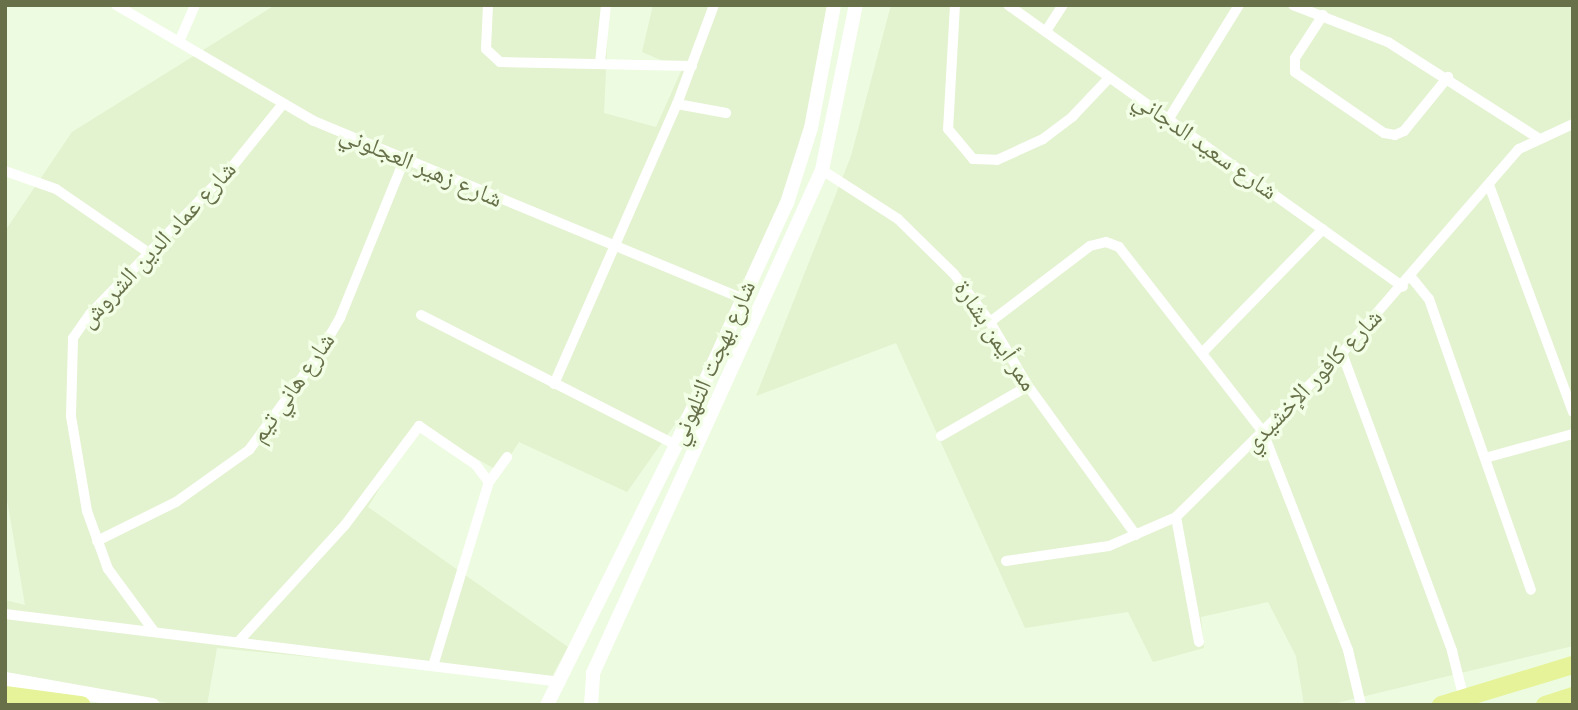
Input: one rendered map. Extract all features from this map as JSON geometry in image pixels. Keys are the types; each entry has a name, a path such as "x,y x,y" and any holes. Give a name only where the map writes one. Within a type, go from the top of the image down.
{"highway":[{"path":"1441,705 1573,666"},
{"path":"5,695 81,705"},
{"path":"1545,705 1573,696"}],"street":[{"name":"شارع زهير العجلوني","path":"116,5 282,105 614,249 741,298"},
{"path":"179,42 195,5"},
{"path":"488,5 486,49 494,60 692,66"},
{"path":"600,63 607,5"},
{"path":"554,384 677,104 714,5"},
{"name":"شارع بهجت التلهوني","path":"551,702 676,446 801,166 834,5"},
{"name":"شارع بهجت التلهوني","path":"591,705 593,673 822,170 856,5"},
{"path":"955,5 948,129 973,159 997,160 1043,139 1073,116 1109,78"},
{"name":"شارع سعيد الدجاني","path":"1008,5 1403,287"},
{"path":"1046,31 1063,5"},
{"path":"1168,120 1239,5"},
{"path":"1293,5 1388,42 1448,77 1538,138"},
{"path":"1323,15 1295,58 1295,72 1384,132 1395,135 1404,131 1448,77"},
{"path":"677,104 726,113"},
{"name":"شارع عماد الدين الشروش","path":"153,630 121,592 97,541 75,457 70,352 78,328 232,167 282,105"},
{"name":"شارع كافور الإخشيدي","path":"1006,561 1109,546 1176,517 1342,353 1412,278 1519,149 1573,124"},
{"name":"شارع هاني تيم","path":"97,541 208,484 249,450 320,354 340,318 404,160"},
{"name":"ممر أيمن بشارة","path":"822,170 918,236 990,322 1028,386 1136,535"},
{"path":"5,171 56,189 149,253"},
{"path":"1489,185 1573,412"},
{"path":"1202,353 1324,229"},
{"path":"990,322 1090,246 1106,242 1119,247 1263,432 1280,466 1348,650 1361,705"},
{"path":"1412,278 1429,299 1531,590"},
{"path":"421,316 676,446"},
{"path":"1342,353 1452,651 1464,699"},
{"path":"941,436 1028,386"},
{"path":"239,641 345,525 419,426 476,466 489,482"},
{"path":"1485,458 1573,434"},
{"path":"433,666 489,482 507,457"},
{"path":"1176,517 1199,642"},
{"path":"5,614 561,682"},
{"path":"5,679 153,705"}],"shaded area":[{"path":"275,5 609,5 604,113 656,127 682,69 642,52 653,5 828,5 803,160 685,410 627,492 519,442 500,472 418,425 368,507 568,647 550,680 217,648 207,705 180,705 5,674 5,600 25,605 5,488 5,231 72,132"},
{"path":"891,5 1573,5 1573,646 1328,705 1304,705 1296,656 1268,602 1201,617 1204,648 1153,662 1128,612 1025,628 896,343 756,396 851,156"}]}
